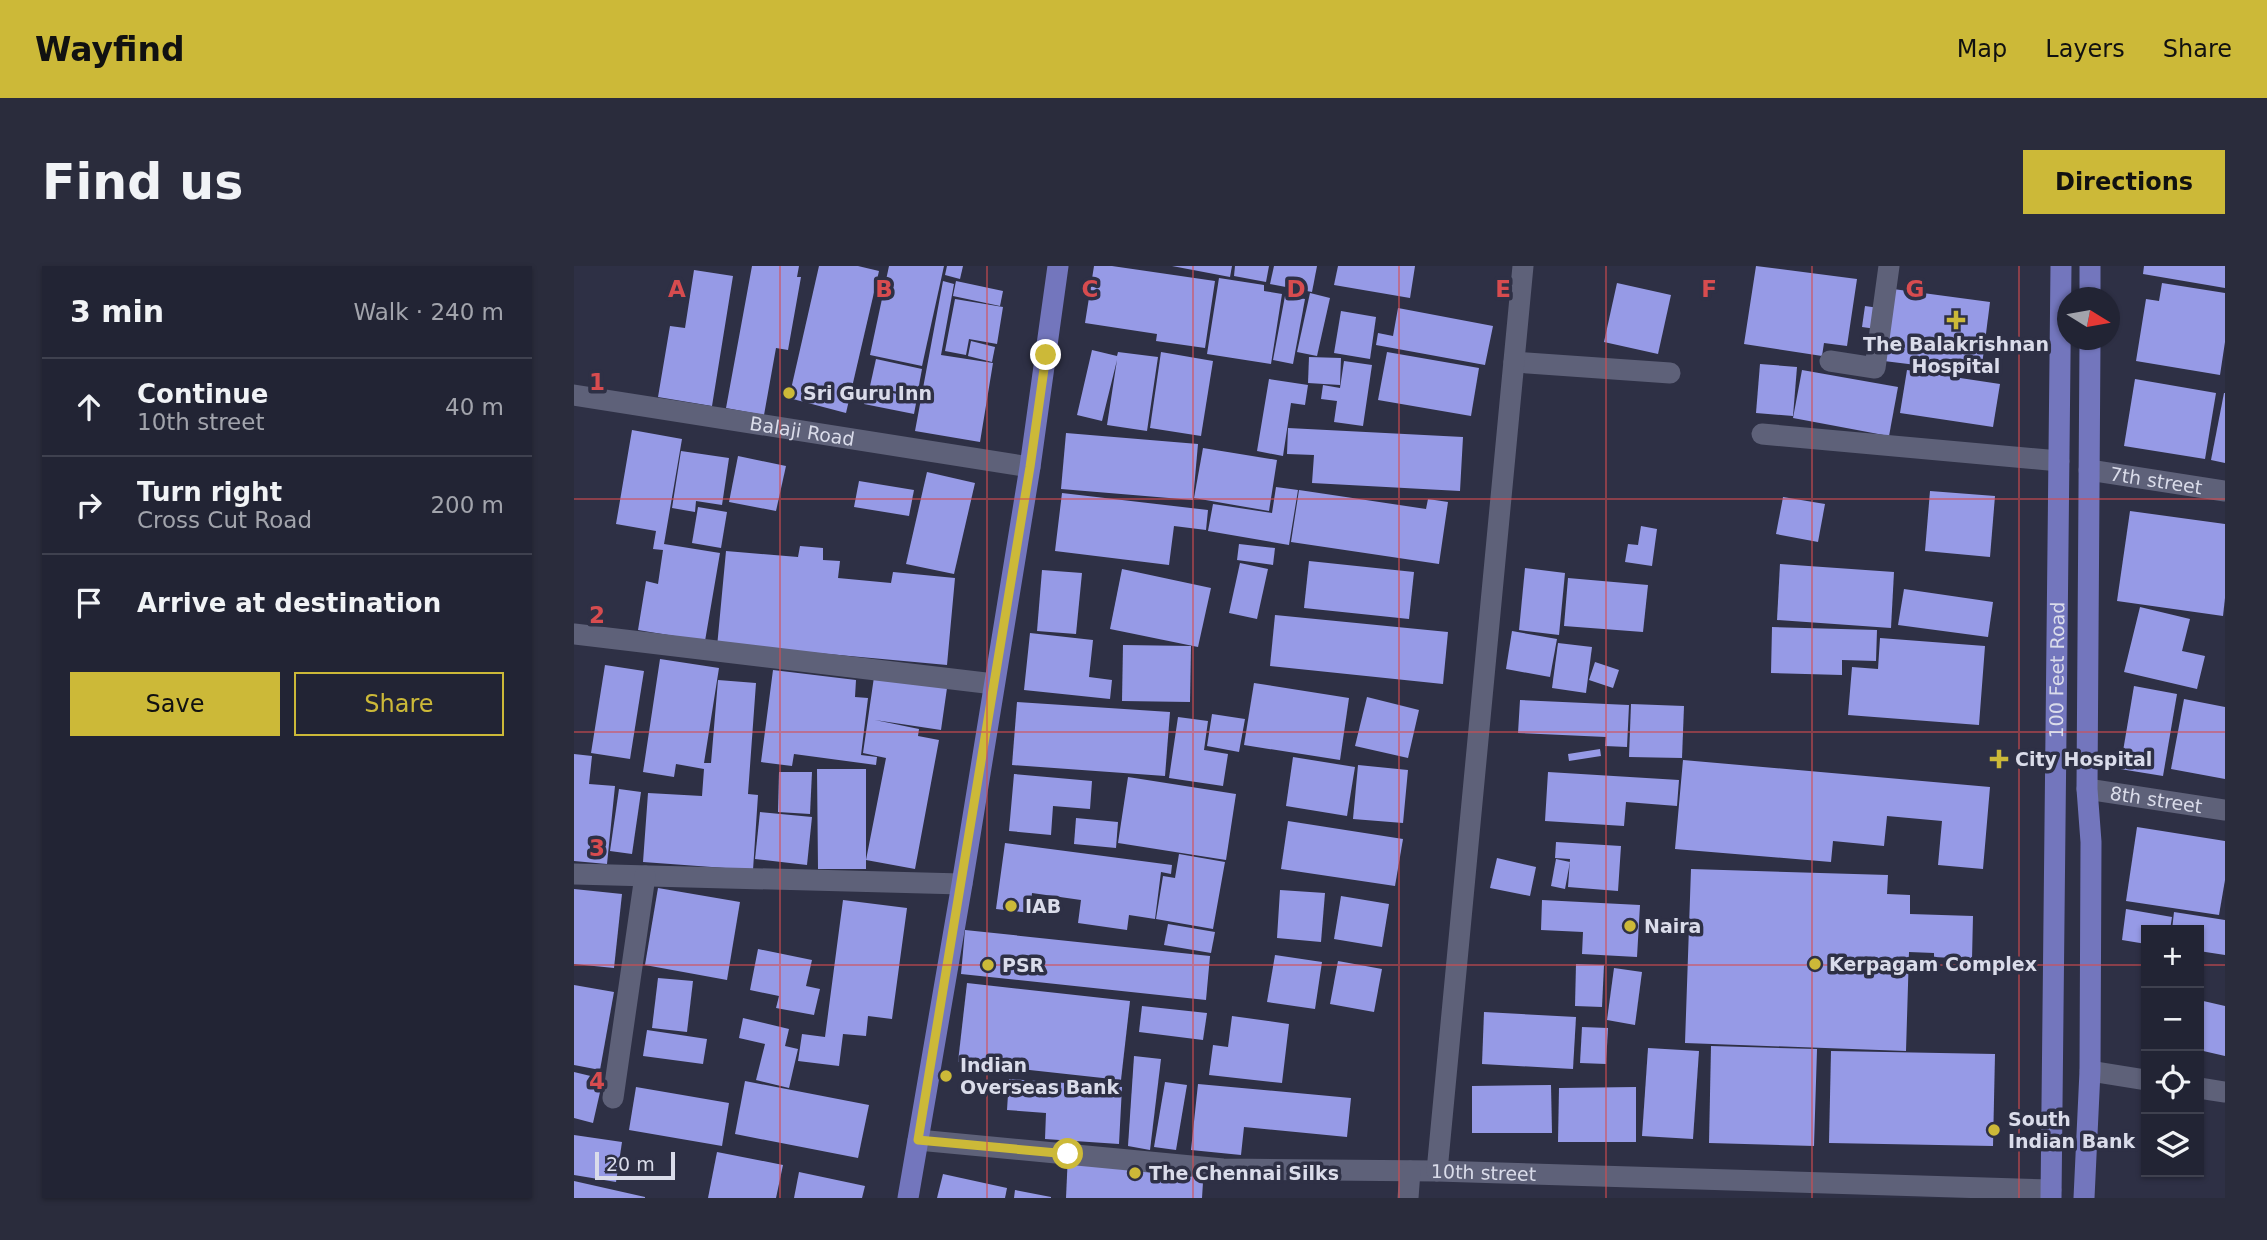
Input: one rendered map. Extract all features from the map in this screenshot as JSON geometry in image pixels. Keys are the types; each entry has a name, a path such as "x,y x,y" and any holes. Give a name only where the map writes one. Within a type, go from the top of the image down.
{"main road":[{"path":"908,1198 1030,467 1058,266"},
{"name":"100 Feet Road","path":"2051,1194 2061,266"},
{"path":"2090,266 2090,287"},
{"name":"100 Feet Road","path":"2084,1198 2090,1071 2091,842 2087,789 2090,350"}],"street":[{"path":"1437,1171 1523,266"},
{"path":"1830,361 1875,368 1889,266"},
{"path":"1514,362 1671,373"},
{"name":"Balaji Road","path":"574,395 1030,467"},
{"path":"1762,434 2059,461"},
{"name":"7th street","path":"2089,470 2225,491"},
{"path":"574,634 994,684"},
{"name":"8th street","path":"2087,789 2225,810"},
{"path":"574,874 962,884"},
{"path":"613,1098 645,876"},
{"path":"2090,1071 2141,1079"},
{"path":"2204,1089 2225,1092"},
{"name":"10th street","path":"918,1140 1223,1168 1437,1171 2051,1194"},
{"path":"1408,1198 1410,1171"}],"building":[{"path":"752,266 799,266 797,277 801,277 788,350 776,348 764,415 726,408"},
{"path":"819,266 858,266 879,271 846,413 789,398"},
{"path":"889,266 944,266 922,366 870,355"},
{"path":"947,266 963,266 960,279 945,275"},
{"path":"1094,266 1112,266 1215,281 1205,348 1156,341 1157,334 1085,323"},
{"path":"1172,266 1232,266 1230,277"},
{"path":"1235,266 1269,266 1266,282 1234,276"},
{"path":"1274,266 1317,266 1312,292 1270,284"},
{"path":"1338,266 1415,266 1410,298 1334,285"},
{"path":"1756,266 1857,279 1847,346 1824,343 1822,356 1744,344"},
{"path":"2144,266 2225,266 2225,288 2143,274"},
{"path":"694,270 733,276 712,406 658,397 670,326 685,328"},
{"path":"1219,278 1264,285 1264,291 1282,294 1271,364 1207,354"},
{"path":"943,281 954,284 941,355 993,363 980,442 915,431"},
{"path":"956,281 1003,291 1000,306 953,296"},
{"path":"1617,283 1671,295 1658,354 1604,342"},
{"path":"2162,283 2225,293 2225,342 2220,375 2136,361 2146,299 2159,301"},
{"path":"1893,289 1990,302 1981,373 1884,361"},
{"path":"1310,293 1330,298 1317,356 1297,352"},
{"path":"1285,296 1305,299 1293,364 1273,360"},
{"path":"955,299 1003,307 997,344 969,339 966,355 945,351"},
{"path":"1865,306 1879,308 1876,329 1862,327"},
{"path":"1398,308 1493,326 1485,365 1376,345 1378,333 1393,336"},
{"path":"1341,311 1376,317 1370,359 1334,353"},
{"path":"971,341 995,347 992,362 968,356"},
{"path":"1092,350 1117,356 1118,352 1158,357 1147,431 1107,425 1117,360 1102,421 1077,415"},
{"path":"1161,352 1213,361 1201,436 1150,428"},
{"path":"1387,352 1479,368 1471,416 1378,400"},
{"path":"1309,357 1341,358 1340,385 1308,383"},
{"path":"876,359 922,369 917,396 870,386"},
{"path":"1344,361 1372,365 1363,426 1334,422 1337,401 1321,399 1323,385 1340,388"},
{"path":"1760,364 1797,367 1793,416 1756,413"},
{"path":"1802,370 1898,387 1889,436 1793,418"},
{"path":"1907,370 2000,384 1993,427 1900,413"},
{"path":"1269,379 1308,385 1305,405 1291,403 1283,456 1257,451"},
{"path":"2135,379 2216,393 2205,459 2124,446"},
{"path":"868,388 917,398 914,414 864,404"},
{"path":"2225,393 2225,463 2211,460"},
{"path":"1288,428 1463,437 1460,491 1312,483 1314,455 1287,454"},
{"path":"632,430 682,439 664,544 720,553 705,641 638,630 646,581 658,584 663,550 653,549 656,531 616,524"},
{"path":"1066,433 1198,444 1193,500 1061,489"},
{"path":"1203,448 1277,460 1269,511 1194,498"},
{"path":"681,451 729,458 722,505 696,501 695,512 672,508"},
{"path":"738,456 786,466 776,511 729,502"},
{"path":"927,472 975,483 954,574 906,564"},
{"path":"859,481 914,490 909,516 854,507"},
{"path":"1276,487 1298,490 1289,545 1208,531 1213,504 1272,513"},
{"path":"1299,490 1426,509 1428,499 1448,502 1439,564 1291,542"},
{"path":"1930,491 1995,496 1990,557 1925,551"},
{"path":"1062,493 1208,510 1206,530 1174,526 1169,565 1055,551"},
{"path":"1783,497 1825,504 1818,542 1776,534"},
{"path":"698,507 727,512 721,548 692,543"},
{"path":"2130,511 2225,524 2223,616 2117,601"},
{"path":"1641,526 1657,529 1652,566 1625,562 1628,544 1638,545"},
{"path":"1239,544 1275,548 1273,565 1237,560"},
{"path":"800,546 823,548 823,560 840,561 838,578 891,583 893,572 955,578 947,665 785,650 717,647 726,551 798,557"},
{"path":"1309,561 1414,572 1409,619 1304,608"},
{"path":"1240,563 1268,569 1257,619 1229,613"},
{"path":"1780,564 1894,572 1891,628 1777,620"},
{"path":"1525,568 1565,573 1559,635 1519,630"},
{"path":"1122,569 1211,588 1198,647 1110,629"},
{"path":"1042,570 1082,573 1076,634 1037,631"},
{"path":"1568,578 1648,585 1643,632 1564,626"},
{"path":"1904,589 1993,602 1988,637 1898,625"},
{"path":"2140,607 2190,619 2182,651 2205,656 2197,689 2124,672"},
{"path":"1275,615 1448,632 1443,684 1270,666"},
{"path":"1772,627 1877,630 1876,661 1842,660 1842,675 1771,673"},
{"path":"1512,631 1557,639 1550,677 1506,669"},
{"path":"1030,633 1093,640 1089,677 1112,680 1110,699 1024,690"},
{"path":"1880,638 1985,646 1979,725 1848,715 1852,667 1878,669"},
{"path":"1558,643 1592,647 1586,693 1552,688"},
{"path":"1123,645 1191,646 1190,702 1122,701"},
{"path":"660,659 719,668 704,763 711,763 718,680 756,683 748,794 758,795 753,870 643,862 648,793 702,796 704,769 676,764 674,777 643,772"},
{"path":"1595,662 1619,670 1613,688 1589,680"},
{"path":"605,665 644,671 630,759 591,753"},
{"path":"773,670 856,680 855,697 868,698 861,755 877,757 876,765 794,754 792,766 761,762"},
{"path":"874,677 947,688 941,730 875,720 919,729 918,736 939,740 915,869 866,860 886,758 863,753"},
{"path":"1254,683 1349,698 1340,760 1244,745"},
{"path":"2134,686 2177,694 2163,776 2120,769"},
{"path":"1367,697 1419,710 1408,758 1355,746"},
{"path":"2184,699 2225,707 2225,779 2171,769"},
{"path":"1520,700 1629,705 1627,747 1605,746 1606,737 1518,733"},
{"path":"1017,702 1170,712 1165,776 1012,765"},
{"path":"1631,704 1684,706 1682,758 1629,757"},
{"path":"1212,714 1245,719 1239,752 1207,746"},
{"path":"1178,717 1208,721 1204,750 1228,754 1223,786 1169,778"},
{"path":"1600,749 1601,756 1569,761 1568,754"},
{"path":"574,754 592,756 589,784 615,786 607,864 574,861"},
{"path":"1293,757 1355,767 1347,816 1286,806"},
{"path":"1683,760 1990,787 1983,869 1938,865 1942,821 1887,816 1884,846 1833,841 1831,862 1675,849"},
{"path":"1358,765 1408,770 1403,823 1353,819"},
{"path":"817,769 866,769 866,869 818,869"},
{"path":"779,772 812,772 810,814 778,812"},
{"path":"1548,772 1679,780 1677,806 1626,802 1624,826 1545,821"},
{"path":"1014,774 1092,781 1090,809 1053,806 1051,835 1009,831"},
{"path":"1128,777 1236,794 1226,860 1118,843"},
{"path":"619,789 641,792 632,854 610,851"},
{"path":"760,812 812,817 807,865 755,859"},
{"path":"1076,818 1118,822 1116,848 1074,844"},
{"path":"1288,821 1403,839 1395,886 1281,869"},
{"path":"2137,827 2225,841 2225,880 2219,915 2126,901"},
{"path":"1556,842 1621,846 1618,891 1568,887 1570,859 1555,858"},
{"path":"1005,843 1172,865 1171,874 1161,872 1155,919 1129,915 1127,930 1078,923 1081,900 1032,893 1030,913 996,909"},
{"path":"1179,854 1225,862 1213,929 1156,919 1163,876 1175,878"},
{"path":"1497,858 1536,867 1530,896 1490,888"},
{"path":"1556,859 1570,862 1565,889 1551,886"},
{"path":"1691,869 1888,875 1887,894 1910,895 1910,914 1973,916 1972,959 1934,957 1934,953 1909,952 1906,1051 1685,1043"},
{"path":"658,888 740,902 727,980 645,965"},
{"path":"574,889 622,894 614,968 574,964"},
{"path":"1280,890 1325,893 1321,942 1277,938"},
{"path":"1341,896 1389,904 1382,947 1334,939"},
{"path":"843,900 907,908 892,1019 868,1016 866,1036 843,1034 839,1066 798,1061 802,1034 825,1037"},
{"path":"1542,900 1640,905 1637,957 1582,954 1583,932 1541,930"},
{"path":"2126,909 2172,917 2171,925 2141,925 2141,943 2122,940"},
{"path":"2174,912 2225,920 2225,955 2204,952 2204,925 2173,925"},
{"path":"1168,924 1215,932 1211,953 1164,945"},
{"path":"965,930 1210,956 1206,1000 961,974"},
{"path":"758,949 812,960 806,986 820,989 814,1015 776,1008 779,996 750,990"},
{"path":"1275,955 1322,962 1315,1009 1267,1002"},
{"path":"1338,961 1382,969 1374,1012 1330,1004"},
{"path":"1576,964 1604,965 1602,1007 1575,1006"},
{"path":"1614,968 1642,972 1635,1025 1607,1020"},
{"path":"658,978 693,981 687,1032 652,1028"},
{"path":"967,983 1130,1001 1121,1080 958,1062"},
{"path":"574,985 614,992 600,1070 574,1065"},
{"path":"2204,1001 2225,1006 2225,1056 2204,1051"},
{"path":"1142,1006 1207,1013 1203,1040 1139,1032"},
{"path":"1484,1012 1576,1017 1573,1069 1482,1064"},
{"path":"1232,1016 1289,1024 1282,1083 1209,1075 1213,1045 1228,1047"},
{"path":"743,1018 789,1029 785,1046 798,1049 789,1088 756,1080 765,1044 739,1038"},
{"path":"1582,1027 1608,1028 1606,1064 1580,1063"},
{"path":"647,1030 707,1039 703,1064 643,1056"},
{"path":"1711,1046 1817,1049 1814,1146 1709,1143"},
{"path":"1648,1048 1699,1051 1693,1139 1642,1136"},
{"path":"1831,1051 1995,1054 1993,1146 1829,1143"},
{"path":"1134,1056 1161,1059 1150,1150 1128,1146"},
{"path":"574,1072 603,1079 593,1123 574,1118"},
{"path":"1009,1079 1122,1087 1119,1144 1045,1139 1046,1113 1007,1110"},
{"path":"745,1081 869,1105 858,1158 735,1134"},
{"path":"1165,1082 1187,1085 1176,1150 1154,1147"},
{"path":"1198,1084 1351,1098 1347,1137 1244,1127 1241,1155 1191,1150"},
{"path":"1551,1085 1552,1133 1472,1133 1472,1086"},
{"path":"636,1087 729,1103 722,1146 629,1130"},
{"path":"1636,1087 1636,1142 1558,1142 1559,1088"},
{"path":"574,1135 622,1142 616,1182 574,1175"},
{"path":"717,1152 783,1165 776,1198 708,1198"},
{"name":"The Chennai Silks","path":"1068,1154 1204,1167 1202,1198 1066,1198"},
{"path":"799,1172 865,1186 862,1198 794,1198"},
{"path":"943,1174 1007,1188 1005,1198 937,1198"},
{"path":"574,1181 645,1197 645,1198 574,1198"},
{"path":"1015,1190 1051,1197 1051,1198 1014,1198"}],"place":[{"name":"The Balakrishnan Hospital","path":"1956,320"},
{"name":"Sri Guru Inn","path":"789,393"},
{"name":"City Hospital","path":"1999,759"},
{"name":"IAB","path":"1011,906"},
{"name":"Naira","path":"1630,926"},
{"name":"Kerpagam Complex","path":"1815,964"},
{"name":"PSR","path":"988,965"},
{"name":"Indian Overseas Bank","path":"946,1076"},
{"name":"South Indian Bank","path":"1994,1130"},
{"name":"The Chennai Silks","path":"1135,1173"}],"route":[{"path":"1046,355 1030,467 918,1140 1068,1154"}]}
